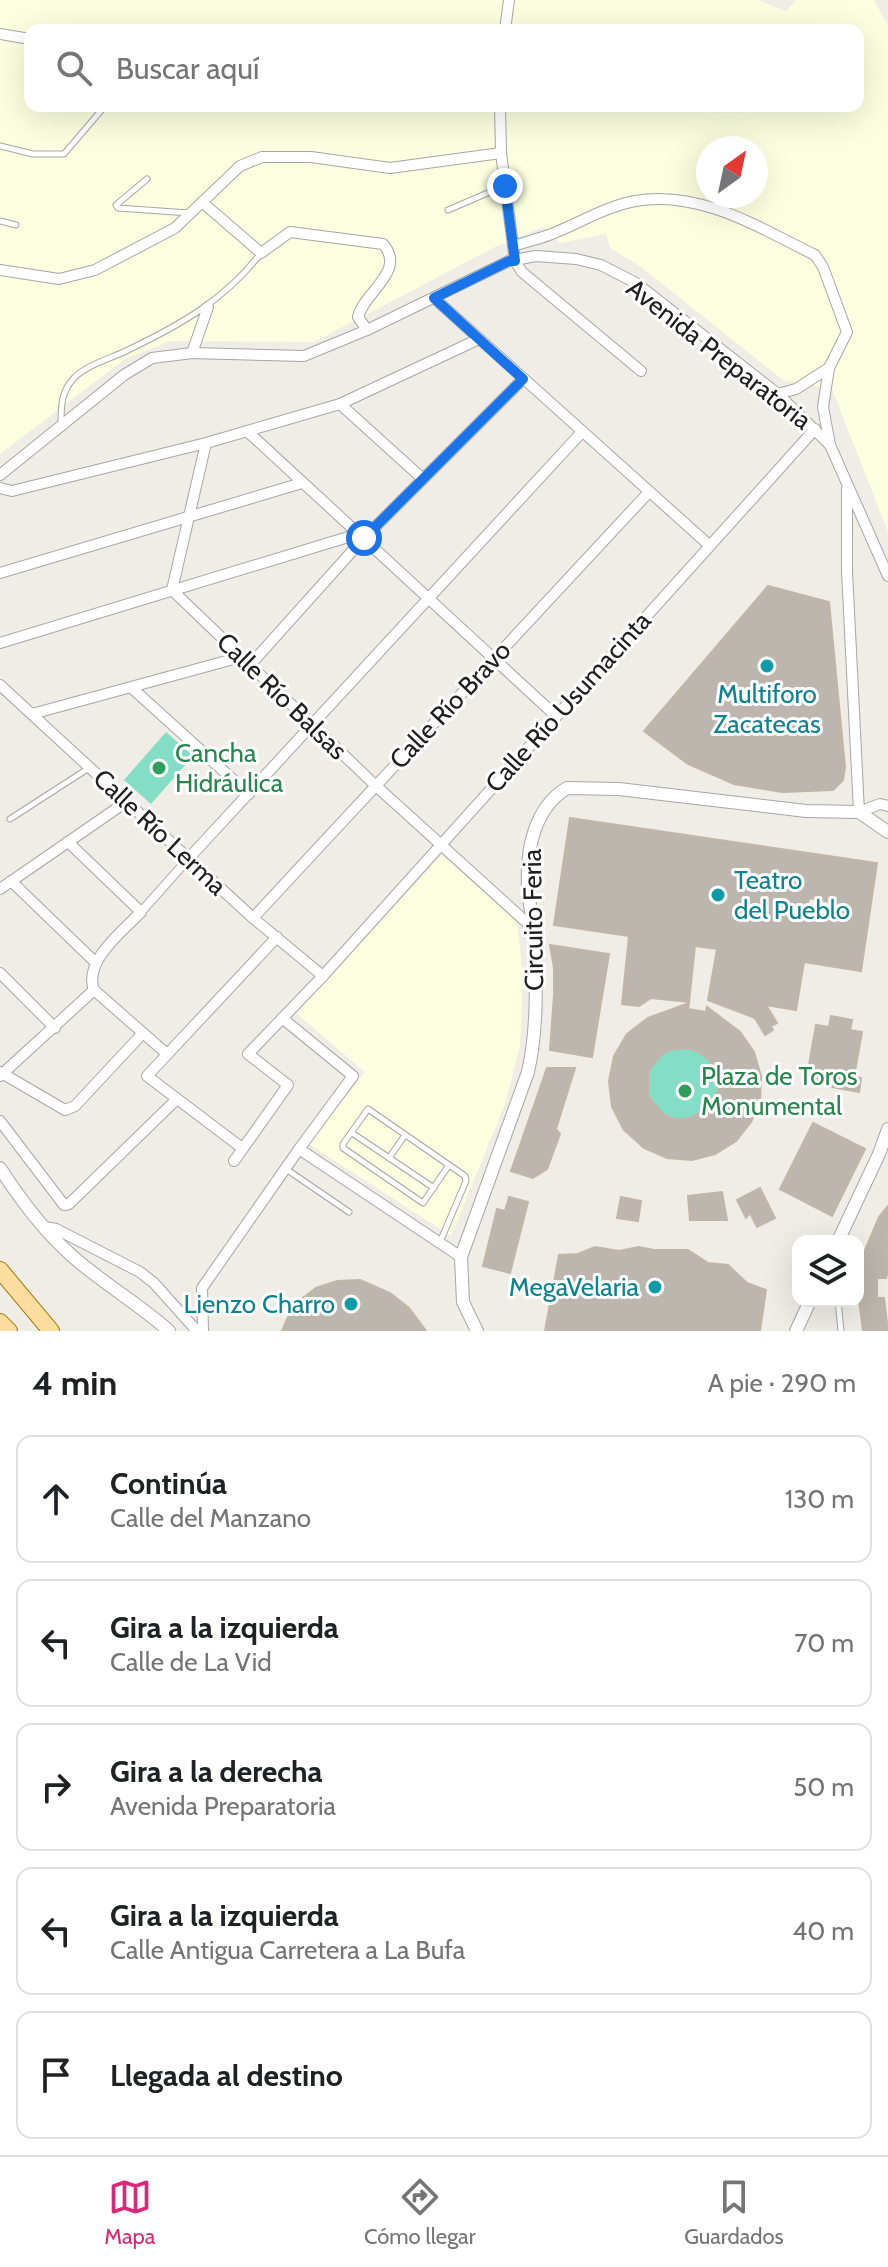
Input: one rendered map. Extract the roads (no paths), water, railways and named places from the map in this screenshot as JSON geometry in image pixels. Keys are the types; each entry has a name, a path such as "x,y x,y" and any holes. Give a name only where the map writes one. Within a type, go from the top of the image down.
{"main road":[{"path":"0,1270 51,1331"},
{"path":"0,1322 9,1331"}],"street":[{"path":"506,24 509,0"},
{"path":"0,34 24,38"},
{"path":"500,112 501,153 515,261 522,272 641,371"},
{"path":"0,270 59,279 95,270 175,228 240,166 262,157 311,157 390,168 501,153"},
{"name":"Avenida Preparatoria","path":"514,246 634,201 669,198 722,209 815,255 823,267 847,332 829,368 823,407 830,445"},
{"path":"202,202 261,253 290,232 383,244 388,250 391,264 388,274 360,306 358,317 367,330"},
{"name":"Avenida Preparatoria","path":"0,475 140,365 162,355 304,356 367,330 509,261 536,256 576,259 601,265 636,283 778,394 830,445"},
{"path":"434,298 709,545"},
{"path":"192,353 208,307"},
{"path":"0,488 12,491 206,443 340,404 479,339"},
{"path":"778,394 796,389 829,368"},
{"path":"32,714 246,661 361,536 523,379"},
{"path":"340,404 423,479"},
{"name":"Calle Río Usumacinta","path":"242,1148 288,1085 248,1054 323,976 815,429"},
{"path":"247,431 556,716"},
{"path":"167,1054 94,990 90,980 95,962 582,432"},
{"path":"172,590 206,443"},
{"path":"830,445 888,576"},
{"path":"0,573 302,483"},
{"path":"847,483 847,571 859,812"},
{"name":"Calle Río Bravo","path":"253,918 649,492"},
{"path":"0,643 361,536"},
{"name":"Calle Río Balsas","path":"172,590 375,785 535,930"},
{"name":"Calle Río Lerma","path":"0,685 253,918 323,976"},
{"path":"133,689 249,794"},
{"name":"Circuito Feria","path":"477,1331 463,1302 461,1257 528,1072 535,1011 535,930 527,887 531,838 548,803 567,788 619,789 806,811 859,812"},
{"path":"0,889 126,802"},
{"path":"859,812 880,804 888,806"},
{"path":"859,812 888,832"},
{"path":"68,842 141,912"},
{"path":"11,881 95,962"},
{"path":"234,1161 242,1148 147,1076 277,937"},
{"path":"0,973 55,1028"},
{"path":"94,990 1,1074 65,1110 75,1106 143,1033"},
{"path":"200,1331 202,1288 353,1076 282,1018"},
{"path":"0,1121 64,1205 69,1204 176,1100"},
{"path":"841,1235 888,1129"},
{"path":"299,1149 461,1257"},
{"path":"0,1168 21,1200 71,1255 169,1331"},
{"path":"45,1227 56,1229 140,1272 200,1331"},
{"path":"796,1331 807,1307"}],"lane":[{"path":"0,146 33,154 64,154 100,112"},
{"path":"147,179 116,205 118,208 190,213"},
{"path":"448,210 505,186"},
{"path":"0,221 16,225"},
{"path":"61,425 64,391 76,375 159,335 208,307 261,253"},
{"path":"10,819 90,768"},
{"path":"440,1243 466,1181 465,1176 368,1109 343,1148 423,1203 449,1165"},
{"path":"352,1133 434,1188"},
{"path":"389,1158 405,1135"},
{"path":"285,1168 349,1212"},
{"path":"839,1307 841,1331"}],"place":[{"name":"Multiforo Zacatecas","path":"767,666"},
{"name":"Cancha Hidráulica","path":"159,768"},
{"name":"Teatro del Pueblo","path":"718,895"},
{"name":"Plaza de Toros Monumental","path":"685,1091"},
{"name":"MegaVelaria","path":"655,1287"},
{"name":"Lienzo Charro","path":"351,1304"}]}
